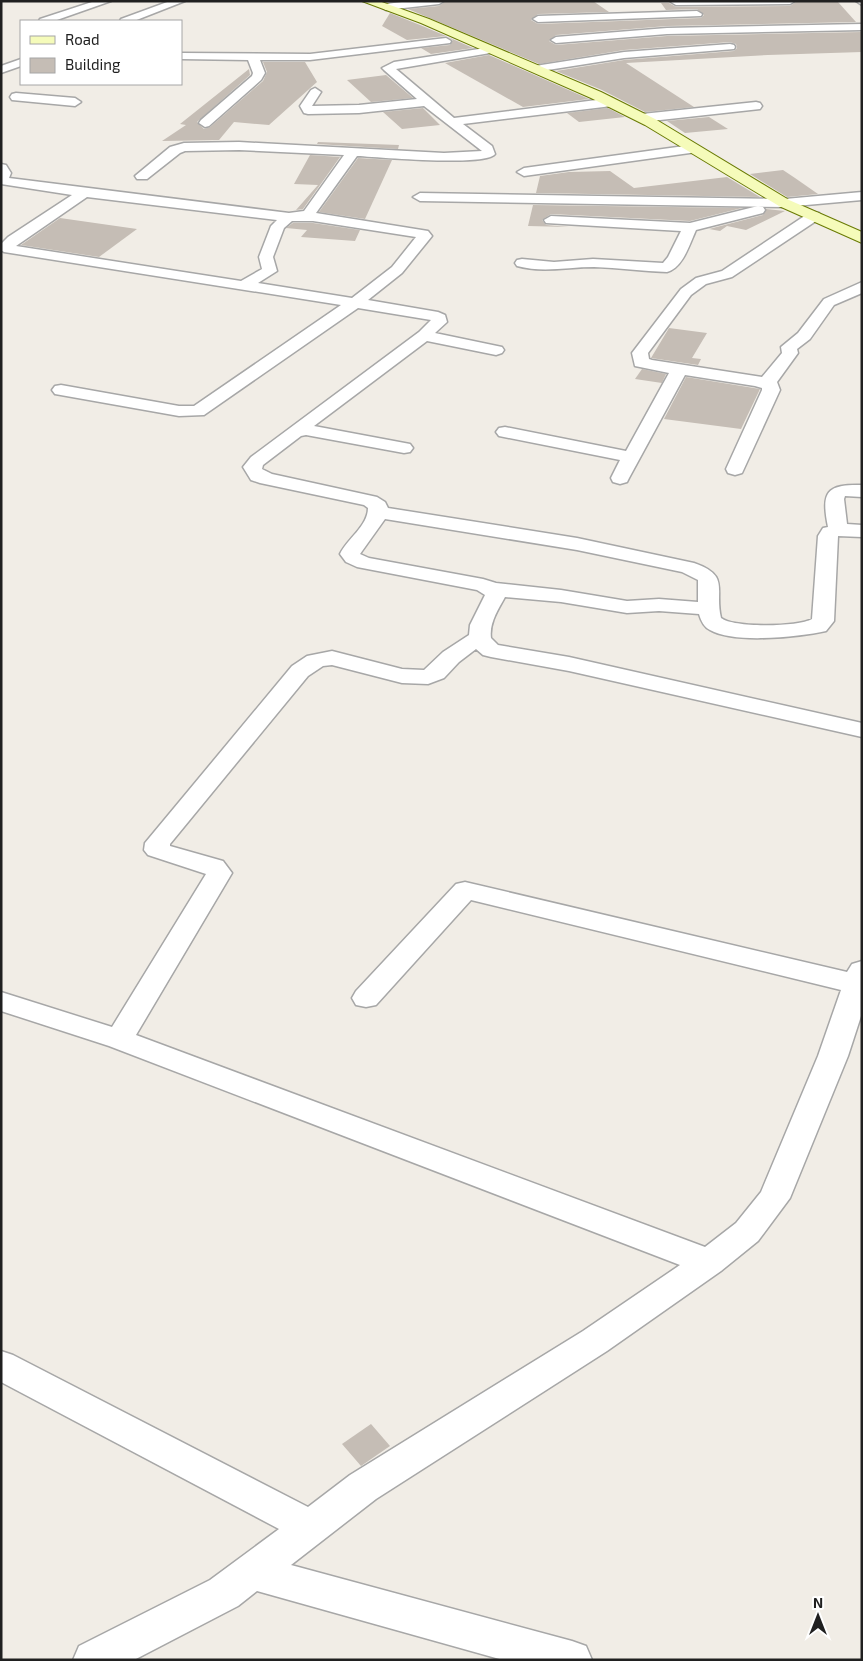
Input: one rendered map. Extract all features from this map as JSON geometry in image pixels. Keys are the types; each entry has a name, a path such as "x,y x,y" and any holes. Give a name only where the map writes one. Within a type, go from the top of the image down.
{"street":[{"path":"47,20 106,1"},
{"path":"128,20 180,1"},
{"path":"367,1 466,39 612,102 783,202 862,238"},
{"path":"386,7 439,1"},
{"path":"668,2 790,2"},
{"path":"604,5 618,15"},
{"path":"538,20 618,15 705,14"},
{"path":"806,16 823,27"},
{"path":"601,58 552,39 667,31 862,26"},
{"path":"182,56 317,57 466,39"},
{"path":"535,69 601,58 730,47"},
{"path":"142,176 175,150 184,147 239,146 460,157 490,154 487,149 427,102 391,71 389,67 492,50"},
{"path":"206,123 257,78 259,73 253,57"},
{"path":"1,70 20,62"},
{"path":"33,88 13,99 75,102"},
{"path":"315,92 306,106 308,110 342,110 427,102"},
{"path":"451,122 612,102"},
{"path":"642,118 756,106"},
{"path":"524,172 692,149"},
{"path":"310,216 353,152"},
{"path":"1,168 4,173 2,178 4,181 289,217 310,216 418,232 425,236 397,270 355,303 198,411 179,411 61,390"},
{"path":"81,192 82,195 13,240 6,247 57,257 424,314 438,318 438,322 426,334 257,461 252,467 252,471 258,476 267,479 370,501 378,506 379,512 352,548 350,554 353,558 364,563 491,588 546,594 627,607 659,604 710,609"},
{"path":"420,197 783,202 862,196"},
{"path":"551,220 690,227 783,202"},
{"path":"735,469 771,390 771,385 766,382 648,365 641,362 639,358 640,353 686,292 701,281 727,274 814,216"},
{"path":"244,285 270,271 266,257 278,226 289,217"},
{"path":"522,263 554,266 602,264 667,268 675,259 690,227"},
{"path":"766,382 772,379 790,353 789,347 804,336 829,302 862,287"},
{"path":"426,334 433,338 496,350"},
{"path":"620,478 678,370"},
{"path":"295,432 306,430 404,448"},
{"path":"504,432 632,457"},
{"path":"838,530 834,501 835,494 838,492 862,491"},
{"path":"379,512 577,544 687,567 701,572 708,578 712,621 716,626 728,628 788,630 818,626 823,621 828,536 830,532 838,530 862,531"},
{"path":"491,588 495,595 479,631 478,638 483,645 491,650 510,655 569,664 862,730"},
{"path":"119,1039 219,873 214,867 158,850 158,842 300,671 311,662 322,658 332,658 402,676 428,677 436,673 451,656 478,638"},
{"path":"93,1660 224,1593 363,1487 595,1341 709,1262 748,1232 774,1198 833,1056 859,977 465,890 366,998"},
{"path":"1,1001 119,1039 709,1262"},
{"path":"1,1365 312,1527"},
{"path":"253,1572 572,1660"}],"building":[{"path":"446,1 593,1 609,12 538,14 531,20 538,24 701,18 704,15 697,9 666,10 661,3 669,3 676,7 790,6 796,2 838,2 856,22 667,26 556,35 549,41 556,45 667,36 862,32 862,52 626,63 694,107 645,112 602,90 556,71 624,60 734,51 737,48 736,44 730,42 624,50 539,64 408,9 439,6"},
{"path":"390,13 446,36 407,40 382,26"},
{"path":"448,37 473,48 431,54 421,48 450,45 453,40"},
{"path":"489,55 589,99 523,107 445,63"},
{"path":"263,62 305,62 317,82 269,125 234,122 219,140 162,141 186,125 180,124 249,69 250,75 197,122 204,129 210,127 263,81 267,72"},
{"path":"386,75 413,98 371,102 347,80"},
{"path":"423,108 440,125 402,129 383,112"},
{"path":"608,108 625,117 579,122 567,113"},
{"path":"709,117 728,129 685,133 667,121"},
{"path":"318,142 399,145 398,149 317,144"},
{"path":"310,155 340,157 303,209 296,210 318,185 294,184"},
{"path":"358,158 392,160 365,219 319,212"},
{"path":"783,170 818,194 787,197 750,174"},
{"path":"610,171 634,188 727,177 760,197 536,193 540,176 569,172"},
{"path":"533,205 742,208 690,221 551,214 542,220 546,225 569,227 528,226"},
{"path":"766,209 785,211 746,230 727,226 720,231 709,229 763,215"},
{"path":"60,218 137,229 99,257 21,245"},
{"path":"293,223 313,223 360,230 355,241 301,237 307,230 286,228"},
{"path":"669,328 707,333 692,358 701,359 698,365 651,358"},
{"path":"642,369 666,374 662,383 635,379"},
{"path":"686,377 760,389 741,429 664,419"},
{"path":"371,1424 390,1446 361,1466 342,1444"}]}
